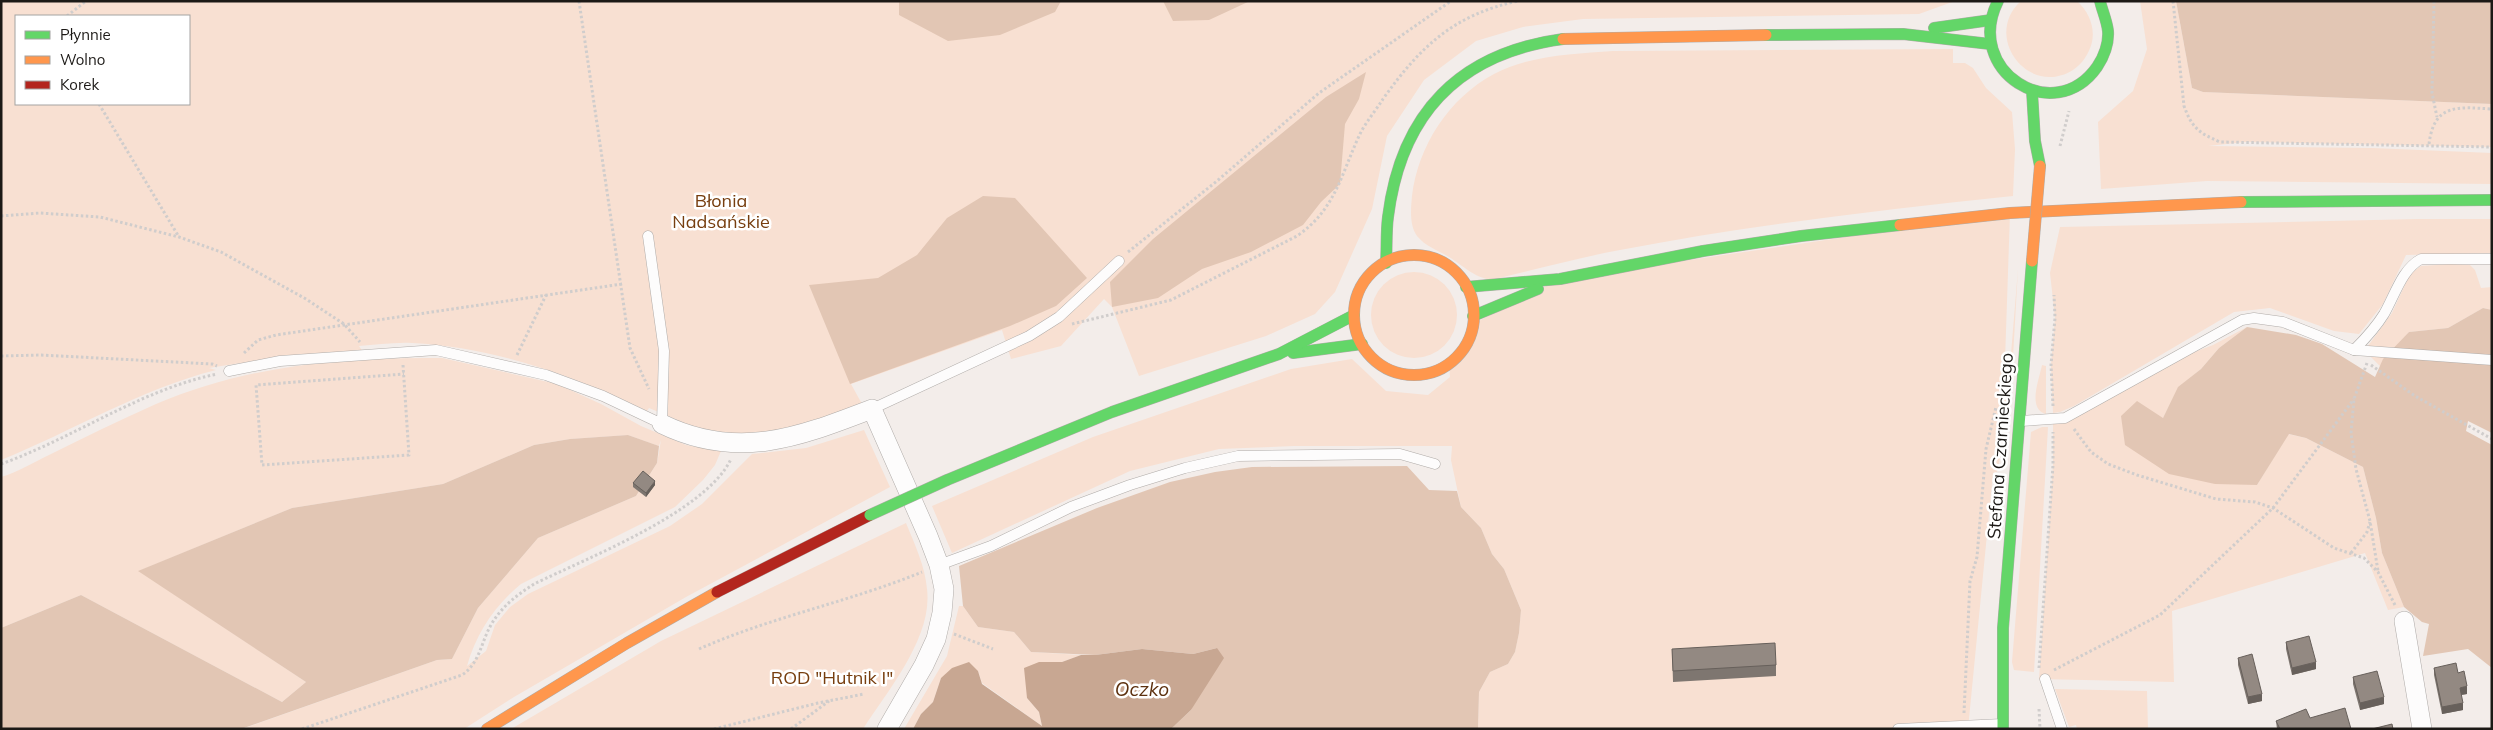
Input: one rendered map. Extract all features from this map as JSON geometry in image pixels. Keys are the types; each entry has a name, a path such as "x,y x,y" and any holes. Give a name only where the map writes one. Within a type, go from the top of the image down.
{"main road":[{"path":"1998,1 1991,20 1990,44 1996,60 2005,73 2017,84 2056,97 2076,87 2093,75 2104,58 2110,38 2108,18 2100,1"},
{"path":"1903,34 1991,20"},
{"path":"1386,262 1388,210 1407,148 1423,117 1452,83 1488,58 1523,44 1548,39 1577,37 1903,34 1990,44"},
{"path":"2032,90 2035,141 2040,166"},
{"path":"2040,166 2048,141"},
{"path":"1401,165 1402,210"},
{"name":"Stefana Czarnieckiego","path":"2003,726 2003,628 2040,166"},
{"path":"1466,287 1560,279 1694,253 1802,236 2010,213 2263,202 2492,200"},
{"path":"1410,243 1416,256"},
{"path":"1416,256 1436,260 1448,266 1458,275 1472,301 1473,316 1471,332 1460,353 1449,363 1428,373 1405,374 1390,370 1377,362 1362,344 1356,330 1354,315 1356,301 1364,282 1386,262 1400,257 1416,256"},
{"path":"1473,316 1497,304 1560,279"},
{"path":"487,729 599,659 695,604 870,515 947,480 1112,412 1279,354 1354,315"},
{"path":"1279,354 1362,344"}],"street":[{"path":"662,414 691,436 737,442 760,442 793,438 872,409 928,536 939,565 944,589 938,629 924,665 887,729"},
{"path":"2404,621 2422,729"}],"lane":[{"path":"229,371 280,361 436,350 546,375 603,396 662,414 664,351 648,236"},
{"path":"2354,350 2380,320 2412,264 2421,259 2492,259"},
{"path":"872,409 1012,345 1059,317 1119,262"},
{"path":"2020,421 2053,421 2065,418 2242,320 2254,318 2283,322 2354,350 2492,360"},
{"path":"939,565 991,546 1071,507 1130,484 1184,468 1229,458 1297,454 1400,454 1435,464"},
{"path":"2045,679 2062,729"},
{"path":"1898,729 1964,725 2003,726"}],"path":[{"path":"68,15 86,1"},
{"path":"579,1 630,348 662,414"},
{"path":"1119,262 1134,245 1217,181 1319,93 1451,1"},
{"path":"1059,317 1069,324 1171,300 1297,236 1314,224 1337,192 1360,132 1407,66 1438,36 1473,16 1518,1"},
{"path":"2173,1 2184,106 2190,120 2201,134 2220,142 2429,144 2492,147"},
{"path":"2434,1 2432,93 2437,117"},
{"path":"99,105 179,237"},
{"path":"2429,144 2431,127 2437,117 2460,108 2492,109"},
{"path":"1,216 40,213 100,217 179,237 221,252 306,299 344,324 370,354"},
{"path":"1,464 39,450 128,405 198,378 229,371 258,340 276,335 344,324 622,284"},
{"path":"2039,670 2053,465 2051,365 2055,318 2053,287"},
{"path":"512,367 546,295"},
{"path":"2354,350 2367,362 2415,396 2492,439"},
{"path":"402,352 404,374 409,455 262,465 256,385 404,374"},
{"path":"1,356 41,355 212,364 229,371"},
{"path":"2367,362 2354,398 2351,433 2356,469 2370,521 2378,572"},
{"path":"2045,679 2058,666 2160,615 2272,508 2354,398"},
{"path":"1964,725 1970,581 1977,557 1986,449 1998,400"},
{"path":"2065,418 2091,452 2108,464 2216,500 2255,502 2272,508 2334,548 2364,558 2378,572 2404,621"},
{"path":"302,729 462,675 475,663 492,623 516,596 534,584 662,521 689,504 725,468 730,461 737,442"},
{"path":"2350,553 2367,532 2370,521"},
{"path":"699,649 742,630 894,583 939,565"},
{"path":"938,629 972,639 993,649"},
{"path":"714,729 830,700 864,694"},
{"path":"791,729 830,700"},
{"path":"2039,704 2040,729"}],"green space":[{"name":"Błonia Nadsańskie","path":"1,1 1955,1 1919,14 1583,19 1523,27 1476,41 1424,80 1387,136 1372,209 1335,292 1315,314 1266,336 1139,376 1112,307 1104,299 1061,346 1011,359 1002,330 851,384 862,404 809,424 770,432 736,434 690,428 682,422 649,408 647,411 562,375 503,357 443,346 392,343 359,346 363,352 237,367 240,363 209,368 216,370 160,388 1,460"},
{"path":"2021,1 2077,1 2081,5 2092,25 2093,36 2087,55 2076,68 2056,77 2040,76 2026,70 2015,59 2008,46 2006,30 2010,15"},
{"path":"2140,1 2176,1 2192,88 2203,92 2492,104 2492,147 2245,142 2208,146 2372,148 2492,153 2492,184 2207,181 2101,189 2098,122 2133,91 2147,49"},
{"path":"1953,49 1953,63 1965,63 1973,68 1986,88 2012,112 2015,149 2013,196 1865,213 1718,233 1604,253 1491,280 1474,274 1449,257 1428,246 1414,232 1411,206 1415,177 1421,159 1438,125 1463,96 1478,84 1494,74 1522,63 1552,56 1613,51"},
{"path":"2010,213 2005,361 2000,411 2010,366 2018,269 2010,410 1997,472 1993,473 1968,729 1478,729 1479,692 1490,672 1508,664 1515,652 1521,610 1504,569 1492,554 1481,528 1461,507 1451,460 1452,446 1294,446 1219,449 1130,471 952,553 932,506 1093,437 1291,369 1352,359 1386,391 1428,395 1450,377 1449,363 1465,346 1473,324 1560,279"},
{"path":"2492,219 2492,253 2406,255 2383,304 2359,334 2334,331 2270,308 2234,312 2074,406 2053,413 2051,365 2055,318 2050,273 2060,227"},
{"path":"2470,265 2475,270 2481,288 2492,287 2492,310 2483,308 2448,328 2409,332 2380,366 2369,355 2368,346 2392,313 2410,274 2421,266"},
{"path":"1414,272 1430,275 1438,279 1450,291 1454,299 1457,315 1454,331 1450,339 1438,351 1430,355 1414,358 1398,355 1390,351 1378,339 1374,331 1371,315 1374,299 1378,291 1390,279 1398,275"},
{"path":"2247,327 2219,348 2201,369 2179,387 2163,418 2257,485 2288,434 2306,438 2363,467 2376,518 2382,553 2404,607 2388,610 2365,553 2172,611 2174,682 2039,679 2053,465 2053,421 2163,364 2213,345"},
{"path":"442,358 557,384 601,404 641,426 686,445 721,451 715,465 703,480 675,507 521,584 503,601 488,621 481,632 467,666 486,651 495,625 510,607 528,594 670,526 702,504 752,454 806,448 864,430 890,487 686,597 514,697 464,729 242,729 437,660 452,659 478,608 538,538 636,496 657,463 661,440 659,446 628,435 570,439 534,445 443,484 292,508 139,571 306,682 282,702 81,595 1,628 1,477 20,470 156,404 225,380 296,366 332,362 369,359"},
{"path":"2042,365 2046,366 2046,414 2040,411 2036,400"},
{"path":"2042,427 2048,427 2034,672 2014,670 2012,662 2031,432"},
{"name":"ROD \"Hutnik I\"","path":"906,523 924,572 927,589 927,607 923,626 907,662 863,729 511,729 661,641"},
{"path":"959,606 963,606 978,627 1014,632 1031,652 1081,655 1062,662 1039,662 1027,698 1039,712 1042,726 982,683 978,671 941,678 933,702 921,714 913,729 904,729 947,656"},
{"path":"2055,689 2147,691 2148,729 2077,729 2076,725 2069,727"}],"shaded area":[{"path":"899,1 1061,1 1055,12 1000,35 948,41 899,15"},
{"path":"1163,1 1250,1 1209,20 1173,21"},
{"path":"2176,1 2492,1 2492,104 2203,92 2192,88"},
{"path":"1366,72 1359,99 1345,124 1340,184 1321,202 1303,225 1251,252 1202,269 1158,298 1112,307 1110,282 1153,239 1326,97"},
{"path":"983,196 1015,198 1087,278 1056,306 1010,326 850,384 809,285 878,278 917,255 947,218"},
{"path":"2483,308 2492,310 2492,433 2468,421 2466,431 2492,445 2492,668 2468,649 2423,656 2429,624 2422,622 2404,607 2382,553 2376,518 2363,467 2306,438 2289,434 2257,485 2215,484 2169,474 2125,445 2121,416 2137,401 2163,418 2178,387 2201,369 2219,348 2247,327 2296,335 2322,344 2375,377 2383,359 2409,332 2448,328"},
{"path":"628,435 659,446 657,463 636,496 538,538 478,608 452,659 437,660 241,729 1,729 1,628 81,595 282,702 306,682 138,571 292,508 443,484 534,445 570,439"},
{"path":"1407,466 1429,490 1457,491 1461,507 1481,528 1492,554 1504,569 1521,610 1515,652 1508,664 1490,672 1479,692 1478,729 1171,729 1191,710 1217,648 1193,654 1142,649 1095,655 1031,652 1014,632 978,627 963,606 959,566 1097,508 1170,482 1215,472 1252,467"}],"water":[{"name":"Oczko","path":"1217,648 1224,658 1191,710 1171,729 913,729 921,714 933,702 941,678 952,668 969,662 978,671 982,684 1042,726 1039,712 1027,698 1024,668 1039,662 1062,662 1081,655 1142,649 1193,654"}],"building":[{"path":"643,471 655,481 646,493 633,483"},
{"path":"2309,636 2316,662 2292,668 2286,642"},
{"path":"1775,643 1776,665 1673,671 1672,649"},
{"path":"2252,654 2262,694 2248,697 2238,658"},
{"path":"2456,663 2458,673 2464,671 2467,686 2460,688 2463,703 2442,707 2434,668"},
{"path":"2377,671 2384,697 2360,703 2353,677"},
{"path":"2345,708 2351,729 2280,729 2276,721 2306,709 2310,718"},
{"path":"2392,724 2393,729 2372,729"}],"traffic: fast":[{"path":"1998,1 1990,26 1993,49 2003,69 2018,83 2038,91 2058,92 2079,85 2097,67 2102,59 2106,50 2108,31 2100,1"},
{"path":"1934,28 1991,20"},
{"path":"1766,35 1903,34 1990,44"},
{"path":"1386,263 1387,223 1395,180 1406,147 1422,119 1442,94 1466,74 1494,58 1526,46 1563,39"},
{"path":"2032,91 2035,141 2040,166"},
{"path":"2241,202 2492,200"},
{"path":"1466,287 1560,279 1703,251 1801,236 1900,225"},
{"path":"2003,729 2003,628 2032,261"},
{"path":"1473,316 1538,289"},
{"path":"947,480 1112,412 1279,354 1354,315"},
{"path":"1293,353 1362,344"},
{"path":"870,515 947,480"}],"traffic: slow":[{"path":"1563,39 1766,35"},
{"path":"2032,261 2040,166"},
{"path":"1900,225 2010,213 2241,202"},
{"path":"1414,255 1437,260 1447,265 1456,273 1464,282 1469,292 1474,315 1469,338 1464,348 1456,357 1447,365 1437,370 1414,375 1391,370 1381,365 1372,357 1364,348 1359,338 1354,315 1359,292 1364,282 1372,273 1381,265 1391,260 1414,255"},
{"path":"487,729 627,643 717,592"}],"traffic: jam":[{"path":"717,592 870,515"}]}
